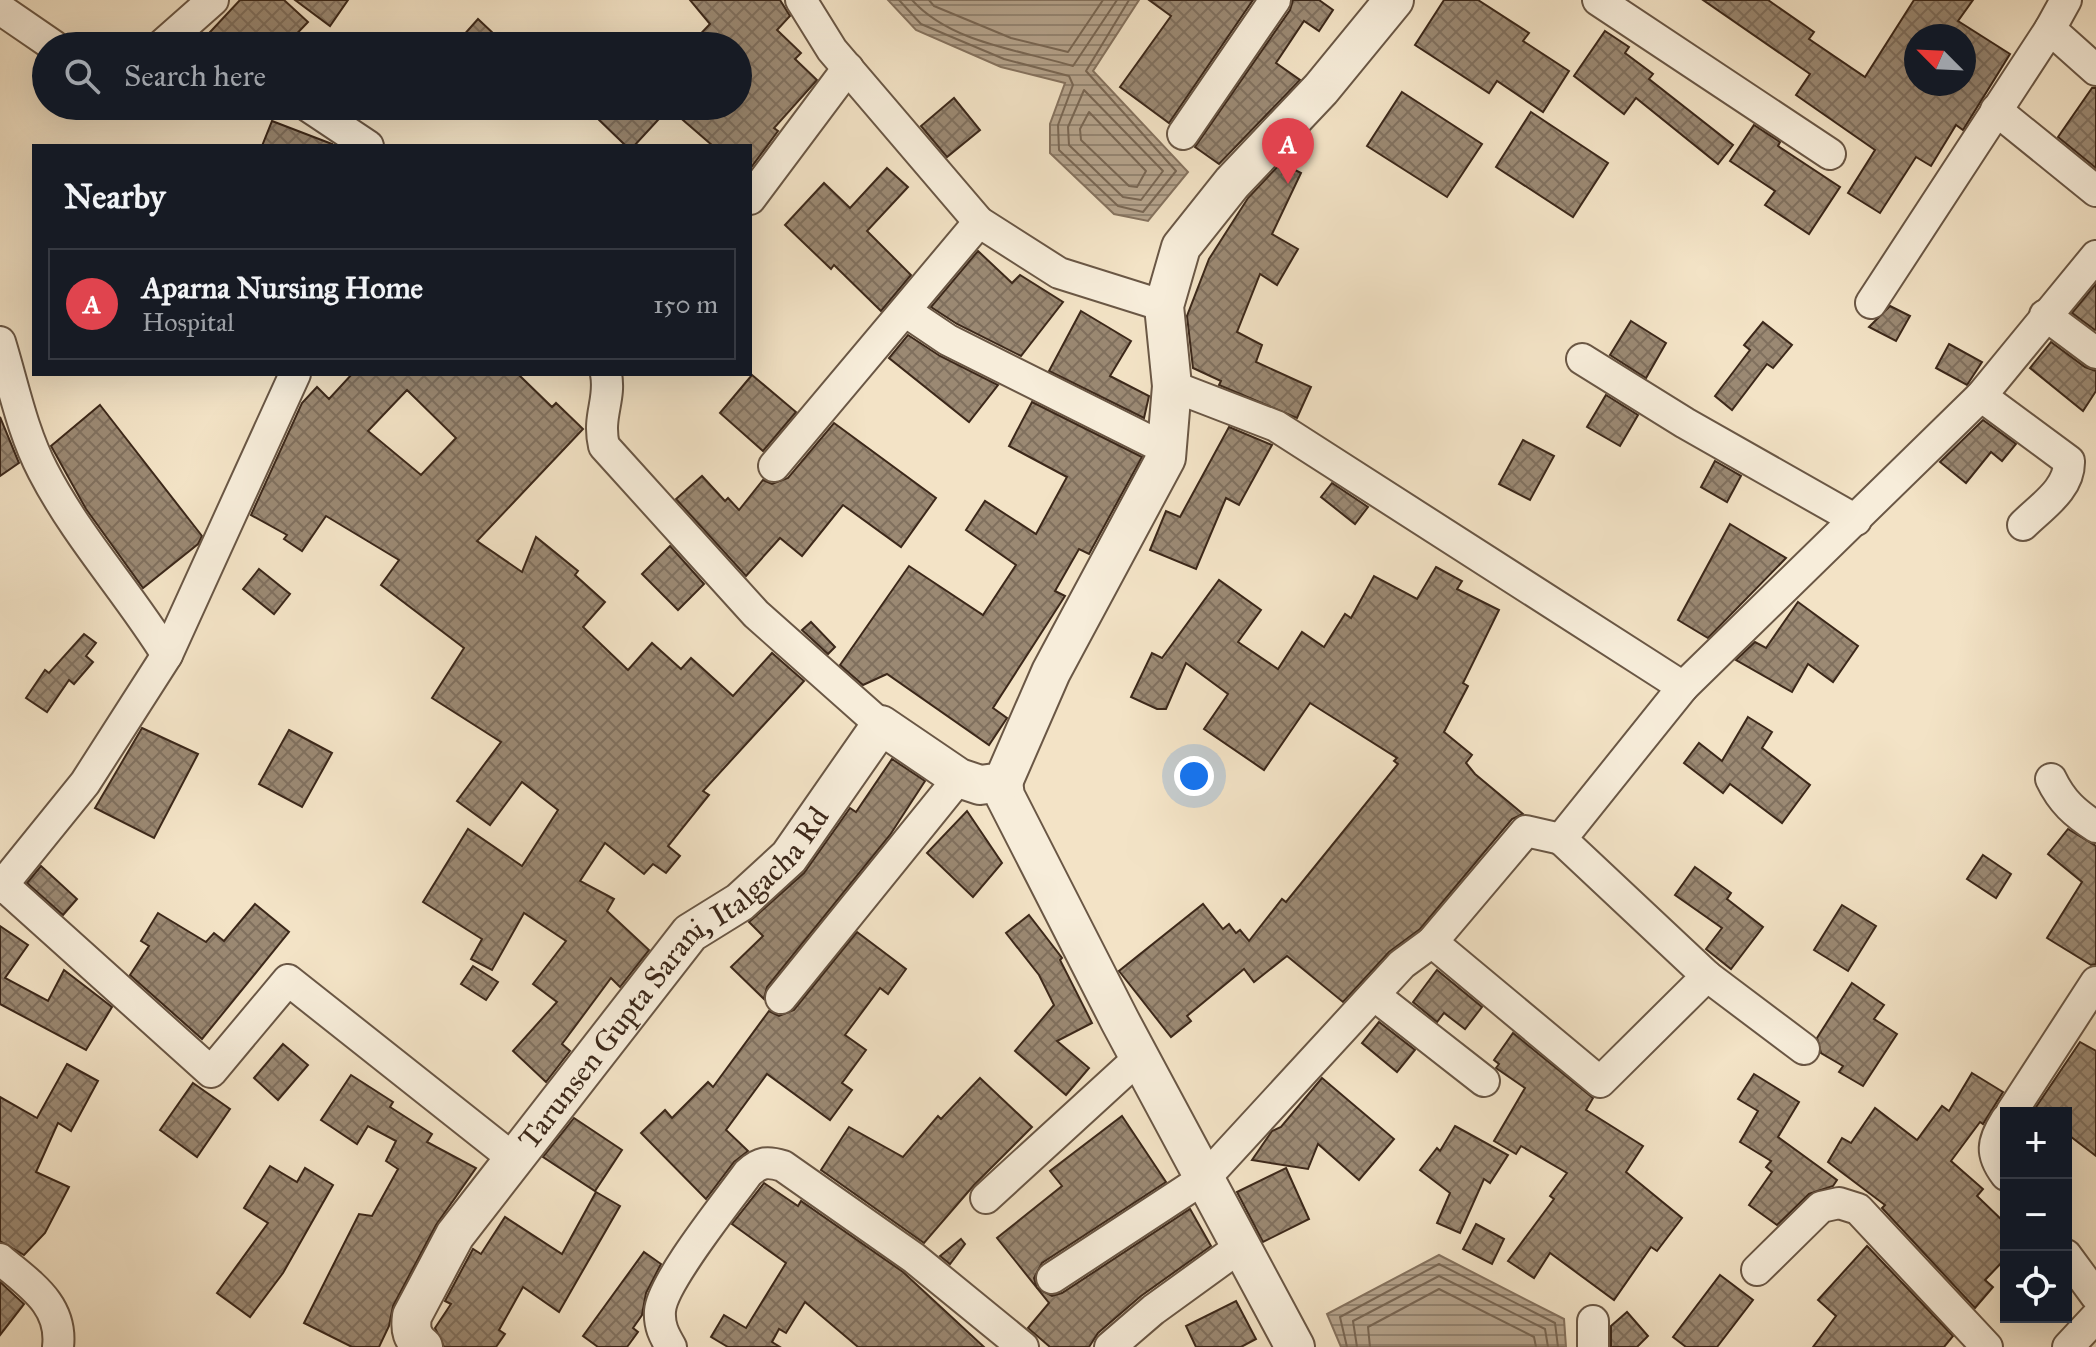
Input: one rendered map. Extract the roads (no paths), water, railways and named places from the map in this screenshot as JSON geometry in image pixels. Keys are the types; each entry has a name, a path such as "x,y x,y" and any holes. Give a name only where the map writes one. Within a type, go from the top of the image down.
{"street":[{"path":"177,32 213,0"},
{"path":"801,0 848,68 979,222 1059,273 1164,306"},
{"path":"1183,134 1275,0"},
{"path":"1295,1347 1023,833 1005,796 1003,782 1051,672 1166,458 1172,386 1164,306 1181,247 1232,183 1321,89 1394,0"},
{"path":"1598,0 1830,154"},
{"path":"1871,303 2066,0"},
{"path":"0,9 34,32"},
{"path":"2050,29 2096,70"},
{"path":"752,196 848,68"},
{"path":"1996,110 2096,191"},
{"path":"329,120 365,144"},
{"path":"774,466 979,222"},
{"path":"1561,839 1683,687 1981,396 2096,256"},
{"path":"905,311 948,340 1166,449"},
{"path":"2045,315 2096,353"},
{"path":"0,342 41,467 69,517 138,608 167,655"},
{"path":"1582,359 1685,423 1856,520"},
{"path":"294,376 167,655 85,783 2,886 211,1072 288,980 514,1159"},
{"path":"611,380 599,425 604,446 756,614 881,725 959,778 980,785 1003,782"},
{"path":"1172,386 1276,426 1683,687"},
{"path":"1981,396 2069,461 2069,472 2063,486 2023,525"},
{"name":"Tarunsen Gupta Sarani, Italgacha Rd","path":"423,1347 415,1341 410,1329 412,1316 455,1235 690,933 740,902 789,857 881,725"},
{"path":"781,998 959,778"},
{"path":"2051,779 2060,798 2096,827"},
{"path":"1052,1278 1206,1177 1402,964 1432,942 1526,831 1561,839 1707,976 1804,1049"},
{"path":"1432,942 1600,1082 1707,976"},
{"path":"2015,1107 2096,982"},
{"path":"1374,995 1484,1081"},
{"path":"986,1198 1140,1057"},
{"path":"2000,1129 1993,1149 1995,1161 2000,1167"},
{"path":"671,1347 661,1329 660,1308 671,1282 748,1173 759,1163 767,1162 783,1166 914,1258 1023,1347"},
{"path":"1757,1270 1821,1207 1839,1203 1858,1209 1987,1347"},
{"path":"1110,1347 1153,1310 1240,1247"},
{"path":"0,1259 49,1302 60,1331 58,1347"},
{"path":"2072,1263 2096,1296"},
{"path":"2068,1347 2096,1317"}],"water":[{"path":"888,0 1139,0 1093,71 1188,172 1148,221 1114,214 1050,153 1050,124 1065,83 1001,67 916,30"},
{"path":"1439,1255 1564,1319 1566,1347 1341,1347 1327,1314"}],"place":[{"name":"Aparna Nursing Home","path":"1288,184"}]}
